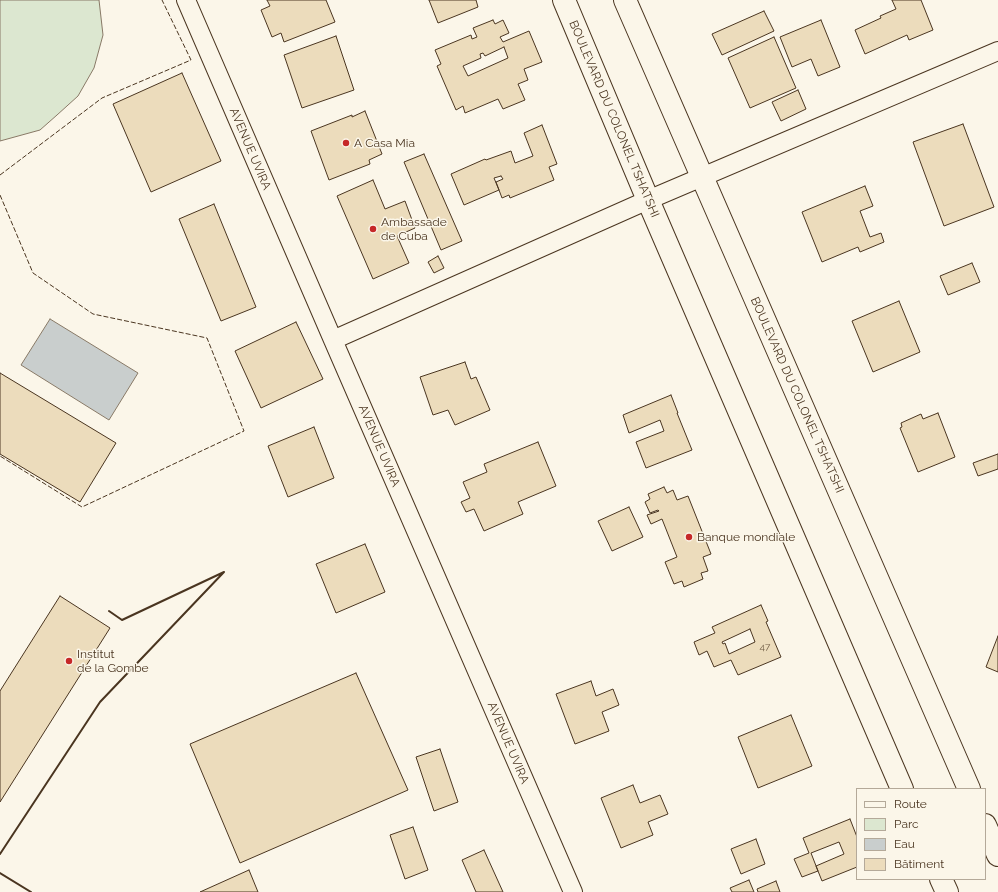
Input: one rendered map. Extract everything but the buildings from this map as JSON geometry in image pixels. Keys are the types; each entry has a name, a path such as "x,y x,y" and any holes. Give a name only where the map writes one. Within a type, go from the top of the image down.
{"street":[{"name":"AVENUE UVIRA","path":"186,0 573,892"},
{"name":"BOULEVARD DU COLONEL TSHATSHI","path":"564,0 648,200 902,788"},
{"name":"BOULEVARD DU COLONEL TSHATSHI","path":"625,0 969,788"},
{"path":"333,340 648,200 998,51"},
{"path":"986,827 998,855"},
{"path":"941,880 947,892"}],"green space":[{"path":"0,0 99,0 103,35 94,68 78,96 40,130 0,141"}],"water":[{"path":"50,319 138,373 109,420 21,365"}],"fence":[{"path":"0,175 102,98 191,60 162,0"},
{"path":"0,195 33,273 93,314 207,338 244,431 82,507 0,456"}],"wall":[{"path":"0,854 100,702 224,572 122,620 109,611"},
{"path":"0,873 31,892"}],"place":[{"name":"A Casa Mia","path":"346,143"},
{"name":"Ambassade de Cuba","path":"373,229"},
{"name":"Banque mondiale","path":"689,537"},
{"name":"Institut de la Gombe","path":"69,661"}]}
